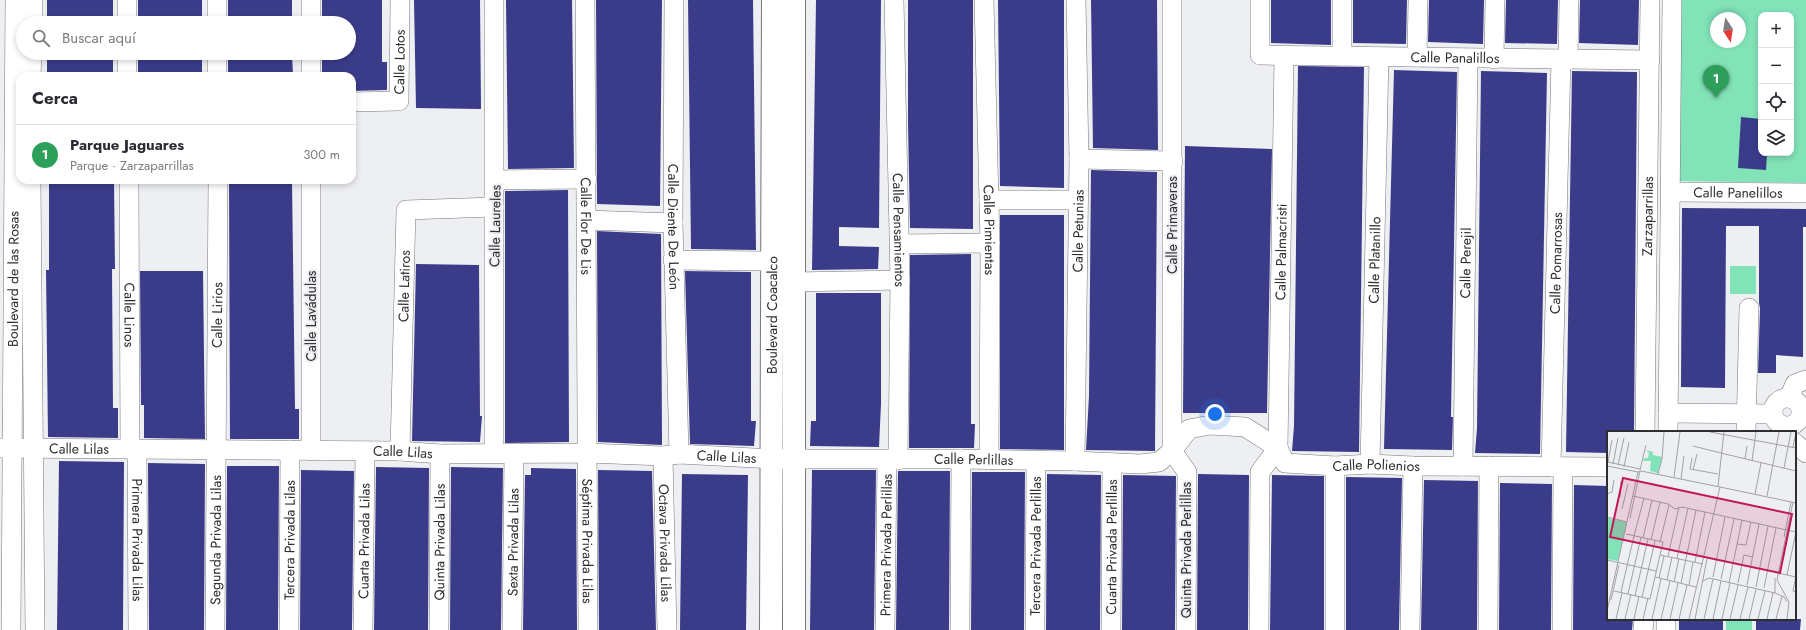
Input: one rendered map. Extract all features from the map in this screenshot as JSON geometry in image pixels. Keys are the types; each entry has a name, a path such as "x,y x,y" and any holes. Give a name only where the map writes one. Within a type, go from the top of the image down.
{"main road":[{"name":"Boulevard Coacalco","path":"772,630 773,0"},
{"name":"Boulevard Coacalco","path":"794,0 794,630"}],"street":[{"name":"Boulevard de las Rosas","path":"11,630 6,448 15,0"},
{"path":"33,0 33,16"},
{"path":"127,0 127,16"},
{"path":"217,0 217,16"},
{"path":"311,0 311,16"},
{"name":"Calle Lotos","path":"356,102 399,102 400,0"},
{"name":"Calle Laureles","path":"494,0 494,453"},
{"name":"Calle Flor De Lis","path":"586,0 587,453"},
{"name":"Calle Diente De León","path":"671,455 674,0"},
{"name":"Calle Pensamientos","path":"892,460 900,280 894,0"},
{"name":"Calle Pimientas","path":"984,0 990,242 989,460"},
{"name":"Calle Petunias","path":"1075,461 1079,159 1076,0"},
{"name":"Calle Primaveras","path":"1172,0 1172,451"},
{"name":"Calle Panalillos","path":"1260,0 1260,55 1468,59 1650,60"},
{"path":"1342,0 1342,56"},
{"path":"1417,57 1418,0"},
{"path":"1494,59 1495,0"},
{"name":"Calle Pomarrosas","path":"1562,630 1557,467 1565,59 1569,0"},
{"name":"Zarzaparrillas","path":"1645,431 1650,0"},
{"name":"Zarzaparrillas","path":"1668,431 1672,0"},
{"name":"Calle Palmacristi","path":"1278,448 1284,56"},
{"name":"Calle Platanillo","path":"1370,464 1380,57"},
{"name":"Calle Perejil","path":"1463,466 1468,59"},
{"path":"31,72 32,60"},
{"path":"127,60 127,72"},
{"path":"217,60 217,72"},
{"path":"311,60 311,72"},
{"path":"1079,159 1172,161"},
{"path":"495,180 587,178"},
{"name":"Boulevard de las Rosas","path":"31,184 35,630"},
{"name":"Calle Linos","path":"129,184 134,449"},
{"name":"Calle Lirios","path":"216,451 218,184"},
{"name":"Calle Lavádulas","path":"311,184 311,451"},
{"name":"Calle Panelillos","path":"1670,192 1806,193"},
{"path":"989,200 1078,200"},
{"name":"Calle Latiros","path":"400,451 406,210 494,207"},
{"path":"587,220 673,223"},
{"path":"899,244 990,242"},
{"path":"673,260 773,261"},
{"path":"794,282 900,280"},
{"path":"1746,431 1749,308"},
{"path":"1789,398 1795,384 1806,380"},
{"path":"1788,431 1778,423 1773,414 1773,407 1777,401 1783,398 1796,400 1800,405 1801,412 1792,431"},
{"path":"1668,413 1773,414"},
{"name":"Calle Polienios","path":"1172,451 1189,429 1210,425 1245,427 1278,448 1285,463 1335,466 1370,464 1413,466 1607,467"},
{"path":"1796,440 1806,453"},
{"name":"Calle Lilas","path":"6,448 216,451 400,451 440,454 587,453 772,459"},
{"path":"1259,630 1260,472 1278,448"},
{"name":"Primera Privada Lilas","path":"134,449 138,630"},
{"name":"Tercera Privada Lilas","path":"289,630 290,450"},
{"name":"Segunda Privada Lilas","path":"215,630 216,451"},
{"name":"Cuarta Privada Lilas","path":"363,630 366,451"},
{"name":"Calle Perlillas","path":"772,459 989,460 1036,462 1075,461 1140,464 1159,462 1172,451"},
{"name":"Quinta Privada Perlillas","path":"1172,451 1187,472 1186,630"},
{"name":"Séptima Privada Lilas","path":"587,453 588,630"},
{"name":"Quinta Privada Lilas","path":"439,630 440,454"},
{"name":"Sexta Privada Lilas","path":"512,630 514,454"},
{"name":"Octava Privada Lilas","path":"666,630 671,455"},
{"name":"Primera Privada Perlillas","path":"885,630 892,460"},
{"path":"960,630 962,460"},
{"name":"Tercera Privada Perlillas","path":"1035,630 1036,462"},
{"name":"Cuarta Privada Perlillas","path":"1111,630 1112,463"},
{"path":"1335,466 1335,630"},
{"path":"1410,630 1413,466"},
{"path":"1488,630 1489,466"},
{"path":"1643,630 1644,620"}],"green space":[{"path":"1673,0 1806,0 1806,183 1670,181"},
{"path":"1730,266 1756,266 1756,294 1730,294"},
{"path":"1726,620 1752,620 1752,630 1726,630"}],"building":[{"path":"47,0 113,0 113,16 47,16"},
{"path":"138,0 202,0 202,16 138,16"},
{"path":"228,0 292,0 292,16 228,16"},
{"path":"322,0 382,0 382,62 387,62 387,90 356,91 356,72 322,72 322,60 356,60 356,16 322,16"},
{"path":"414,0 480,0 481,109 416,108"},
{"path":"506,0 572,0 574,168 508,169"},
{"path":"596,0 662,0 660,206 597,204"},
{"path":"688,0 753,0 756,250 691,249"},
{"path":"816,0 881,0 879,228 839,227 839,246 879,247 878,269 812,270"},
{"path":"908,0 973,0 973,229 910,228"},
{"path":"998,0 1064,0 1064,188 1000,186"},
{"path":"1091,0 1157,0 1158,150 1093,148"},
{"path":"1271,0 1331,0 1331,45 1271,43"},
{"path":"1353,0 1407,0 1406,44 1353,43"},
{"path":"1429,0 1484,0 1483,44 1428,42"},
{"path":"1506,0 1558,0 1557,44 1505,43"},
{"path":"1580,0 1639,0 1638,45 1579,43"},
{"path":"47,60 113,60 113,72 47,72"},
{"path":"138,60 202,60 202,72 138,72"},
{"path":"228,60 292,60 293,72 228,72"},
{"path":"1298,66 1364,67 1359,452 1292,451 1294,426"},
{"path":"1394,70 1457,72 1451,417 1453,417 1452,450 1384,449"},
{"path":"1481,71 1547,73 1540,454 1475,453 1477,428"},
{"path":"1572,71 1637,72 1634,431 1607,431 1607,453 1566,452"},
{"path":"1741,117 1758,119 1758,156 1767,156 1766,170 1738,168"},
{"path":"1185,146 1272,149 1267,413 1183,413"},
{"path":"1091,170 1157,172 1155,451 1086,450 1089,396"},
{"path":"49,184 114,184 115,269 112,269 113,408 118,408 118,438 48,437 46,270 49,270"},
{"path":"229,184 292,184 295,409 299,409 299,439 230,439"},
{"path":"568,190 569,442 505,443 505,191"},
{"path":"1682,208 1806,209 1806,227 1803,227 1803,357 1776,355 1776,373 1758,373 1760,308 1759,226 1726,226 1725,388 1681,387"},
{"path":"1000,215 1064,215 1064,450 1000,449"},
{"path":"597,231 661,234 662,445 598,442"},
{"path":"971,254 971,424 975,424 974,448 909,448 910,255"},
{"path":"416,264 479,265 480,416 482,416 480,442 412,441"},
{"path":"140,271 203,271 205,439 144,438 144,405 141,405"},
{"path":"685,271 751,272 751,421 756,421 754,446 690,444"},
{"path":"816,293 881,293 881,404 879,447 810,446 811,421 816,421"},
{"path":"59,461 124,462 123,630 57,630"},
{"path":"148,463 205,464 204,630 149,630"},
{"path":"227,466 279,466 278,630 226,630"},
{"path":"376,467 429,468 428,630 374,630"},
{"path":"451,467 503,468 501,630 450,630"},
{"path":"531,468 576,469 577,630 523,630 525,475 531,475"},
{"path":"301,470 354,471 352,630 300,630"},
{"path":"598,470 652,471 656,630 599,630"},
{"path":"812,470 876,470 874,630 810,630"},
{"path":"898,471 950,471 949,630 896,630"},
{"path":"972,472 1025,472 1024,630 971,630"},
{"path":"682,474 748,475 746,630 680,630"},
{"path":"1047,474 1101,475 1100,630 1046,630"},
{"path":"1198,474 1249,475 1248,630 1197,630"},
{"path":"1123,475 1176,476 1175,630 1122,630"},
{"path":"1272,475 1324,476 1324,630 1270,630"},
{"path":"1346,477 1402,478 1399,630 1346,630"},
{"path":"1424,480 1478,481 1477,630 1421,630"},
{"path":"1500,483 1552,484 1551,630 1499,630"},
{"path":"1574,485 1607,486 1607,620 1633,620 1632,630 1573,630"},
{"path":"1801,619 1800,630 1756,630 1756,620"},
{"path":"1679,620 1723,620 1723,630 1679,630"}],"place":[{"name":"Parque Jaguares","path":"1716,98"}]}
